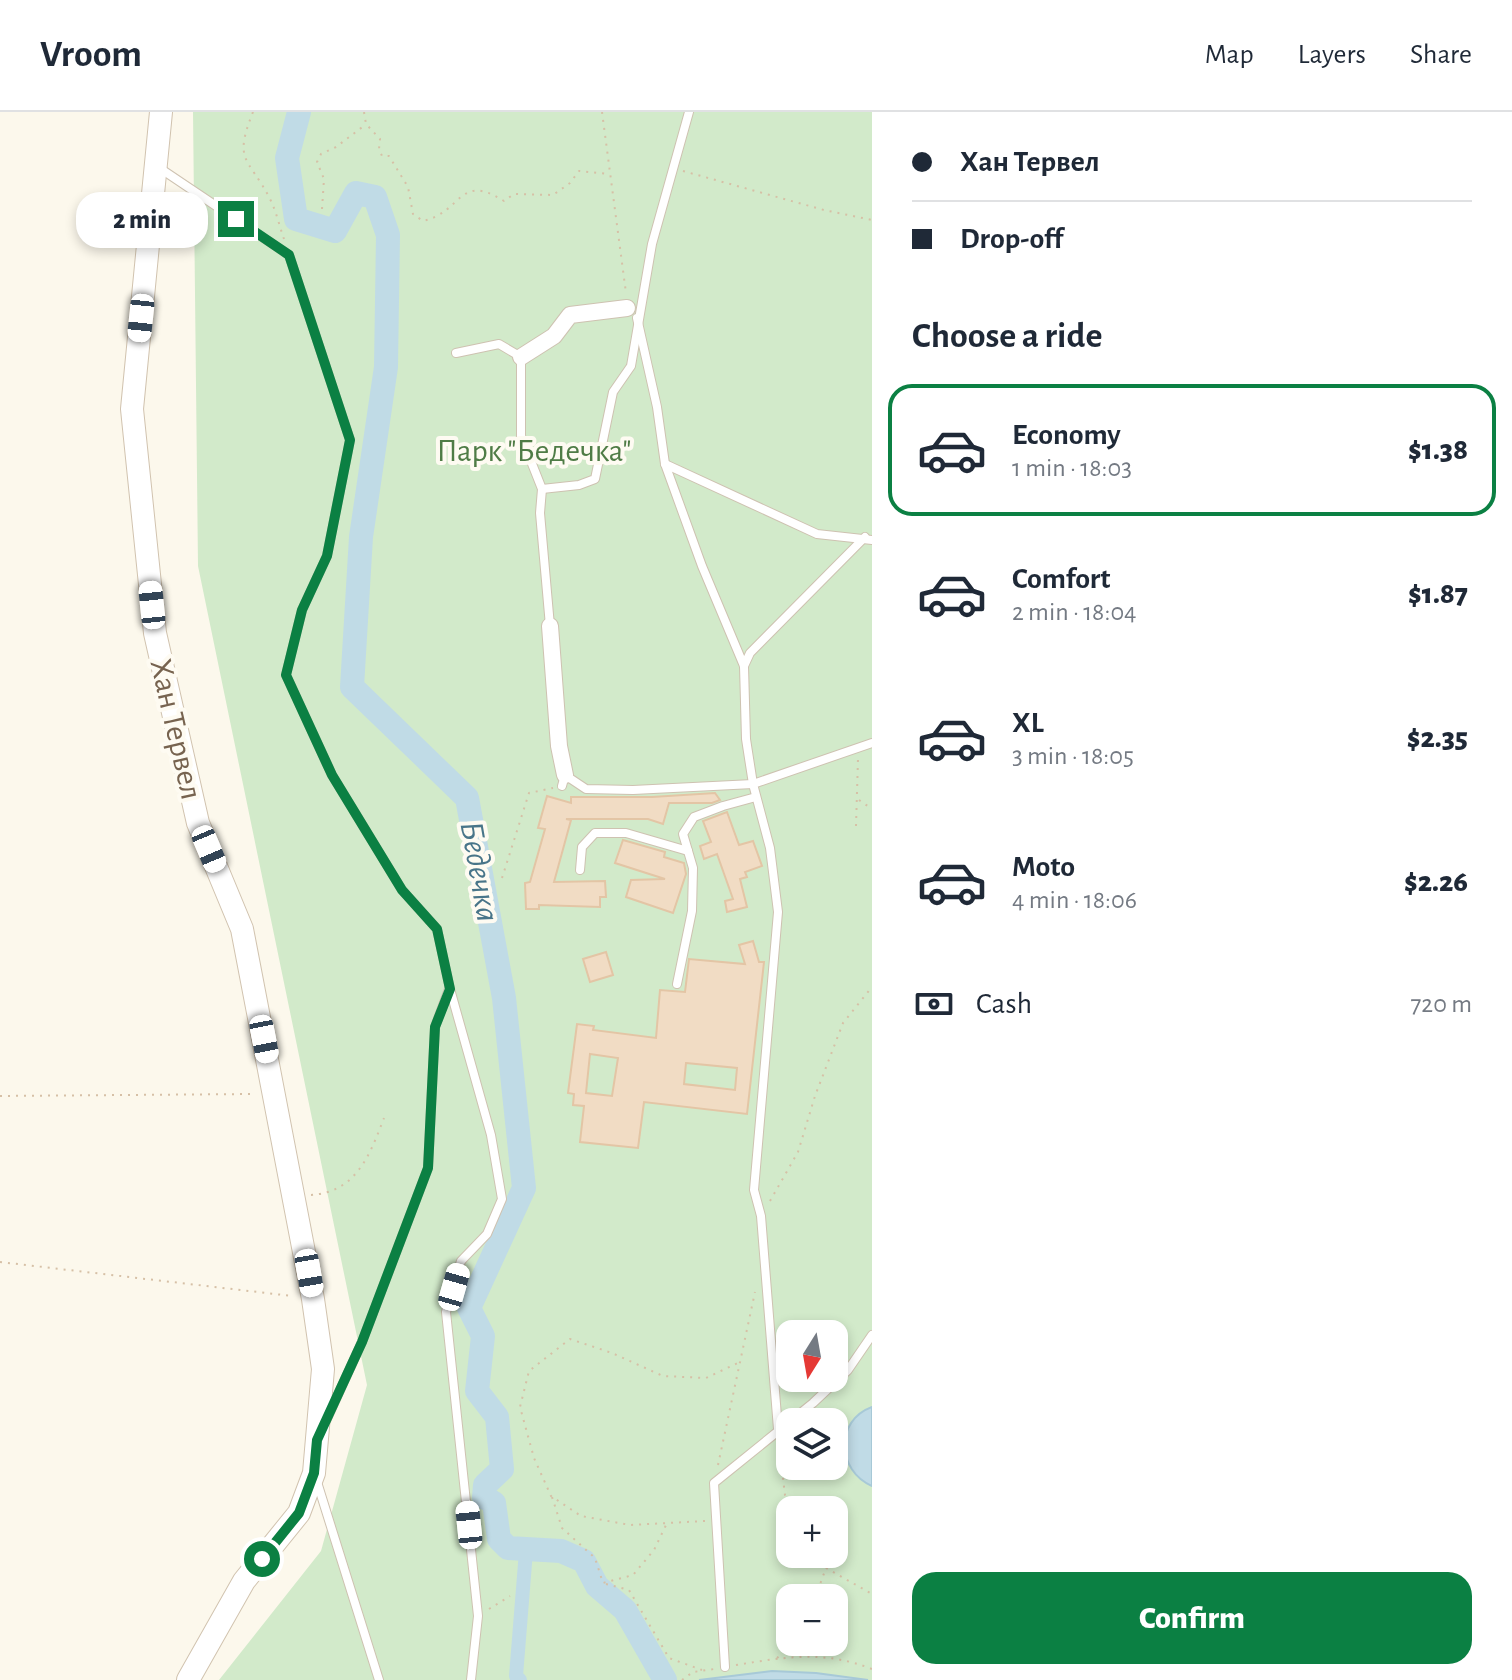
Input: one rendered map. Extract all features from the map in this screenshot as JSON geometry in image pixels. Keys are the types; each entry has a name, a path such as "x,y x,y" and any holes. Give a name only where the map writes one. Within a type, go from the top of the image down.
{"street":[{"name":"Хан Тервел","path":"161,112 132,409 155,633 198,823 242,929 313,1299 323,1369 314,1473 299,1513 244,1581 188,1680"},
{"path":"521,357 554,336 570,315 632,313"},
{"path":"550,626 563,780"}],"lane":[{"path":"542,489 579,485 595,479 613,392 631,366 632,313 689,112"},
{"path":"157,166 289,255 350,440 327,556 302,610 286,675 332,775 402,890 437,929 450,989 491,1135 502,1199 487,1234 461,1261 446,1312 478,1616 471,1680"},
{"path":"632,313 657,407 665,464 702,566 744,666 746,739 753,784 770,848 778,912 754,1190 761,1216 776,1408"},
{"path":"456,353 499,344 521,357 521,436 542,489 540,513 550,626"},
{"path":"665,464 817,534 869,539"},
{"path":"744,666 750,653 869,539"},
{"path":"563,780 586,789 633,790 753,784 872,743"},
{"path":"677,984 692,911 693,868 683,834 694,817 756,797"},
{"path":"580,870 582,847 595,833 626,833 688,851"},
{"path":"317,1440 362,1342 428,1168 435,1027 450,989"},
{"path":"806,1408 848,1370 872,1335"},
{"path":"725,1667 714,1483 776,1431"},
{"path":"314,1473 379,1680"}],"path":[{"path":"253,112 242,139 247,166 270,198 289,255"},
{"path":"364,112 366,124 380,139 382,156 389,156 408,187 413,214 423,221 437,217 469,190 482,189 504,201 514,194 553,195 570,183 579,171 610,174"},
{"path":"602,112 632,313"},
{"path":"322,209 324,179 317,162 321,154 336,147 366,124"},
{"path":"674,168 824,210 872,220"},
{"path":"856,826 858,750"},
{"path":"502,878 529,793 563,780"},
{"path":"858,800 872,809"},
{"path":"761,1216 798,1152 843,1023 872,987"},
{"path":"0,1096 274,1093"},
{"path":"294,1197 319,1195 343,1186 368,1160 384,1118"},
{"path":"0,1262 313,1299"},
{"path":"714,1483 757,1283"},
{"path":"603,1583 595,1558 562,1528 534,1458 520,1407 529,1371 570,1339 612,1353 663,1376 706,1378 742,1361"},
{"path":"551,1496 581,1516 630,1525 715,1521"},
{"path":"603,1583 633,1575 654,1550 668,1522"},
{"path":"820,1584 826,1568 872,1594"},
{"path":"603,1583 629,1590 669,1658 703,1670"},
{"path":"478,1616 510,1596"},
{"path":"776,1659 779,1656"},
{"path":"682,1680 693,1672 703,1670 776,1659 826,1656 872,1669"}],"green space":[{"name":"Парк \"Бедечка\"","path":"193,112 872,112 872,1680 219,1680 321,1551 367,1385 198,566"}],"water":[{"path":"872,1407 872,1486 860,1479 848,1460 848,1430 860,1414"},
{"path":"772,1671 816,1673 868,1680 699,1680"}],"building":[{"path":"715,793 720,800 712,803 669,803 663,824 648,819 566,819 571,820 554,882 605,881 606,897 600,897 600,907 539,905 539,909 526,909 525,883 530,882 545,829 538,828 547,796 571,803 571,797"},
{"path":"727,812 739,845 753,841 762,866 745,872 747,877 740,879 747,907 727,912 725,901 733,899 717,854 704,859 700,846 711,842 703,821"},
{"path":"623,840 665,852 664,857 684,863 686,874 673,913 626,897 631,880 665,879 615,863"},
{"path":"753,941 759,962 764,962 747,1114 644,1102 638,1148 580,1142 584,1106 573,1105 574,1094 568,1093 577,1024 594,1026 593,1030 656,1038 660,990 685,992 689,959 745,964 739,945","holes":["590,1054 618,1058 612,1096 586,1093","686,1063 737,1068 735,1090 684,1084"]},
{"path":"606,952 613,975 590,982 583,959"}],"waterway":[{"name":"Бедечка","path":"299,112 287,158 296,219 335,231 356,193 375,197 388,235 386,367 361,537 352,687 467,798 504,998 524,1188 469,1308 483,1336 477,1391 497,1417 502,1469 485,1485 484,1497 494,1503 499,1539 508,1548 561,1551 584,1561 597,1586 625,1610 665,1680"},
{"path":"520,1680 516,1676 526,1551"}],"route":[{"path":"236,219 289,255 350,440 327,556 302,610 286,675 332,775 402,890 437,929 450,989 435,1027 428,1168 362,1342 317,1440 314,1473 299,1513 262,1559"}]}
